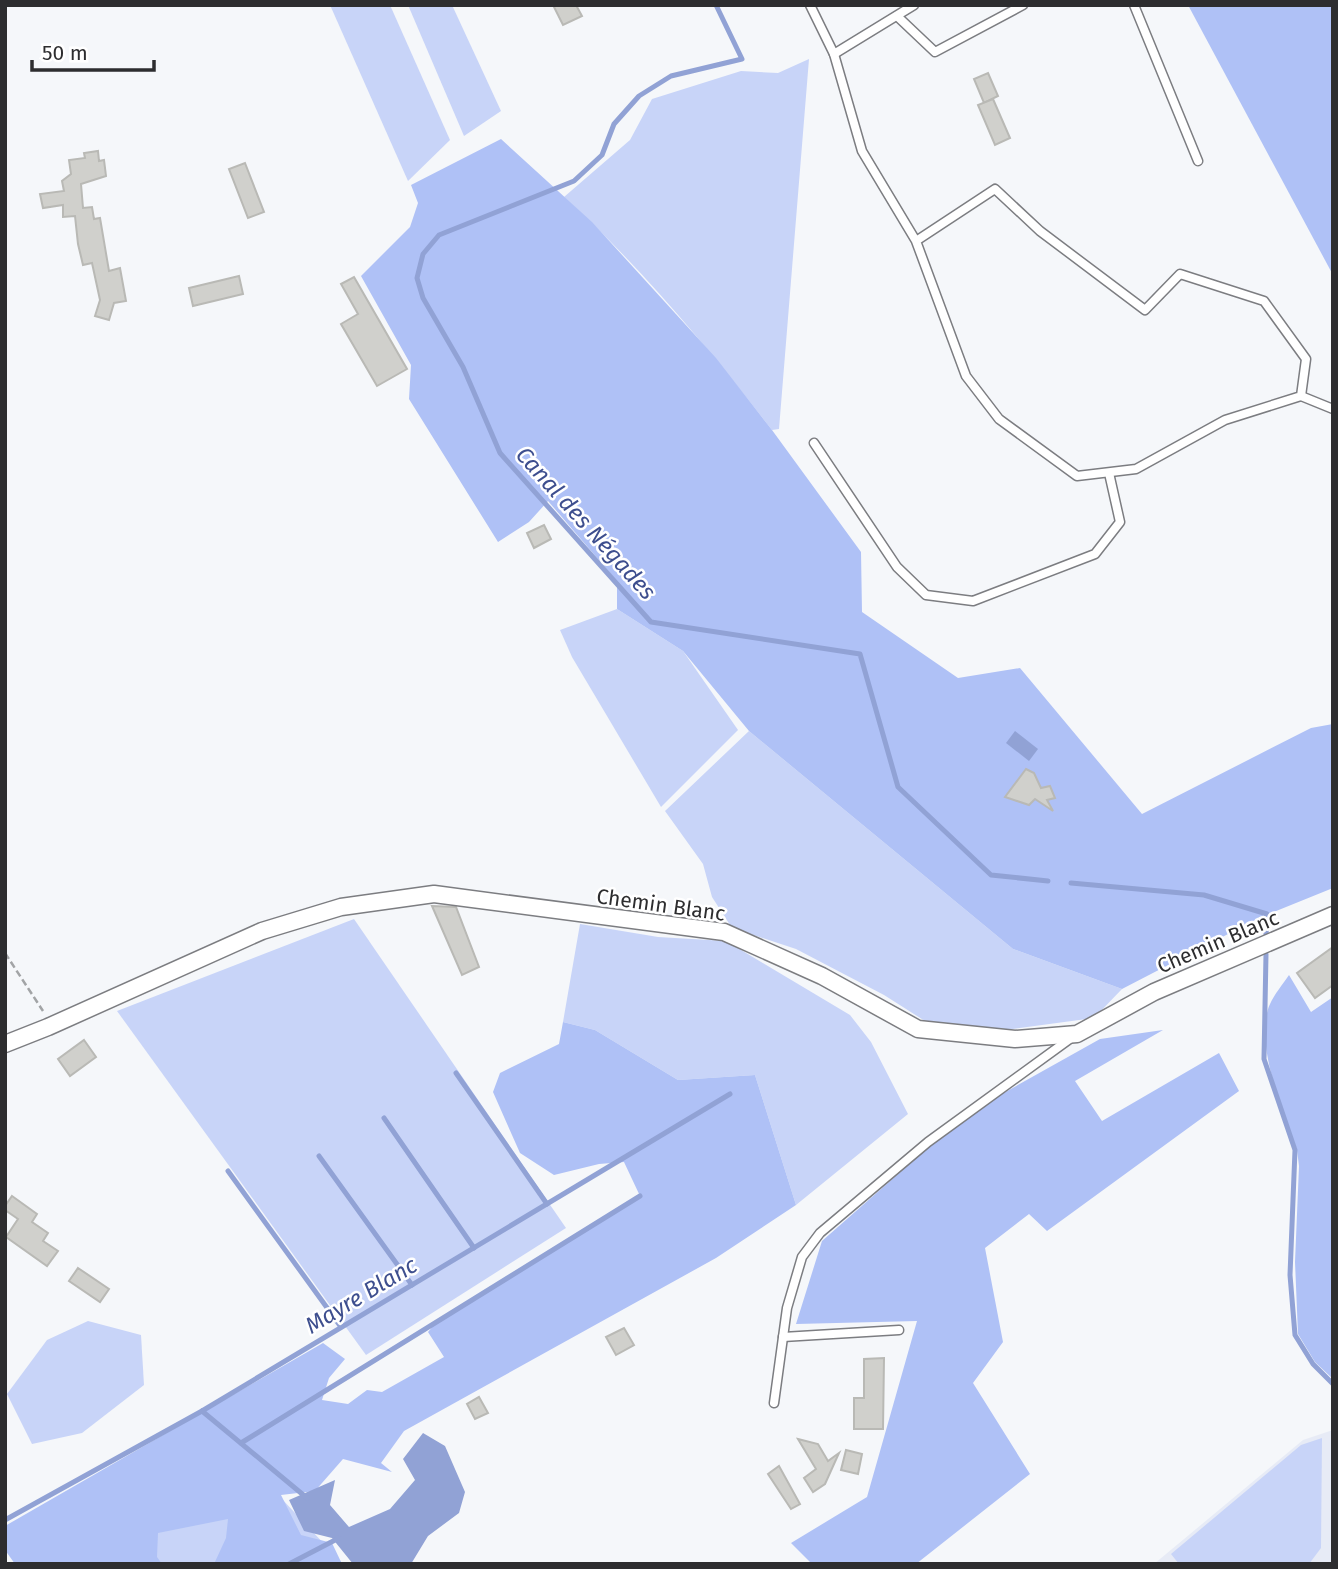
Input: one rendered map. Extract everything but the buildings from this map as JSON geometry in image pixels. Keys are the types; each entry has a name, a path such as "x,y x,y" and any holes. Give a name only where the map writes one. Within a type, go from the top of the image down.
{"street":[{"name":"Chemin Blanc","path":"5,1044 262,931 341,908 434,894 724,932 822,976 918,1029 1015,1039 1077,1034 1154,992 1333,915"}],"lane":[{"path":"810,5 834,54 862,151 916,241 966,376 999,419 1077,476 1136,470 1225,420 1301,396 1333,409"},
{"path":"834,54 914,5"},
{"path":"897,16 935,52 1023,5"},
{"path":"1134,5 1198,161"},
{"path":"916,241 995,189 1040,231 1145,310 1180,274 1264,301 1306,359 1301,396"},
{"path":"814,443 897,566 926,595 973,601 1095,554 1119,522 1109,473"},
{"path":"774,1403 787,1308 803,1257 820,1233 928,1142 1077,1034"},
{"path":"783,1337 899,1330"}],"path":[{"path":"5,953 42,1006 48,1027"}],"shaded area":[{"path":"330,5 390,5 450,140 408,181"},
{"path":"408,5 452,5 501,111 464,136"},
{"path":"1188,5 1333,5 1333,275"},
{"path":"809,59 779,429 772,430 673,309 620,251 564,197 630,140 652,99 741,71 778,73"},
{"path":"501,139 592,222 716,358 772,430 861,552 862,612 958,678 1020,668 1142,814 1311,728 1333,724 1333,888 1259,918 1122,989 1013,949 749,731 683,651 617,609 617,581 548,501 529,522 498,542 409,399 411,365 361,276 410,227 418,203 411,185"},
{"path":"617,609 683,651 738,730 661,807 572,657 560,630"},
{"path":"749,731 1013,949 1122,989 1094,1018 991,1032 925,1021 884,995 796,949 732,928 712,897 703,864 665,811"},
{"path":"1015,731 1038,749 1029,761 1006,743"},
{"path":"354,919 566,1228 366,1355 117,1011"},
{"path":"580,924 658,937 726,941 850,1015 871,1042 908,1114 796,1205 755,1075 678,1080 595,1030 563,1022"},
{"path":"1289,975 1311,1012 1333,997 1333,1379 1315,1362 1298,1334 1295,1262 1299,1166 1297,1150 1274,1083 1266,1047 1268,1008"},
{"path":"563,1022 595,1030 678,1080 755,1075 796,1205 716,1258 404,1431 381,1463 392,1472 343,1459 315,1491 281,1495 301,1535 332,1543 342,1564 214,1564 226,1538 228,1519 158,1533 157,1557 162,1564 15,1564 5,1550 5,1526 323,1343 345,1359 329,1378 322,1400 348,1404 367,1390 382,1392 444,1357 428,1332 439,1319 640,1196 624,1162 599,1164 554,1175 520,1153 493,1092 500,1073 559,1044"},
{"path":"1163,1030 1075,1081 1102,1121 1219,1053 1239,1091 1047,1231 1029,1214 985,1248 1003,1342 973,1383 1030,1474 916,1564 812,1564 791,1543 867,1497 917,1321 796,1324 822,1241 931,1145 993,1099 1100,1039"},
{"path":"88,1321 141,1335 144,1385 82,1433 32,1444 7,1394 47,1340"},
{"path":"1333,1430 1333,1564 1154,1564 1303,1440"},
{"path":"423,1433 445,1446 465,1492 459,1513 428,1536 411,1564 353,1564 332,1538 304,1531 289,1500 335,1480 330,1505 349,1527 390,1509 415,1480 403,1459"},
{"path":"1322,1438 1321,1548 1309,1564 1179,1564 1171,1554 1301,1445"},
{"path":"249,1464 343,1564 130,1564 129,1517"}],"waterway":[{"name":"Canal des Négades","path":"716,5 742,59 671,76 639,96 614,124 602,155 574,181 439,235 423,254 417,278 423,298 463,367 500,453 651,622 860,654 898,787 991,875 1048,881"},
{"name":"Canal des Négades","path":"1071,883 1204,895 1267,914 1266,935"},
{"path":"1266,954 1264,1059 1295,1150 1290,1275 1295,1335 1313,1364 1333,1384"},
{"path":"456,1073 547,1204"},
{"name":"Mayre Blanc","path":"5,1520 202,1411 730,1094"},
{"path":"384,1118 474,1248"},
{"path":"319,1156 412,1285"},
{"path":"228,1171 341,1327"},
{"path":"241,1443 640,1196"},
{"path":"202,1411 307,1498"},
{"path":"289,1564 339,1538"}]}
